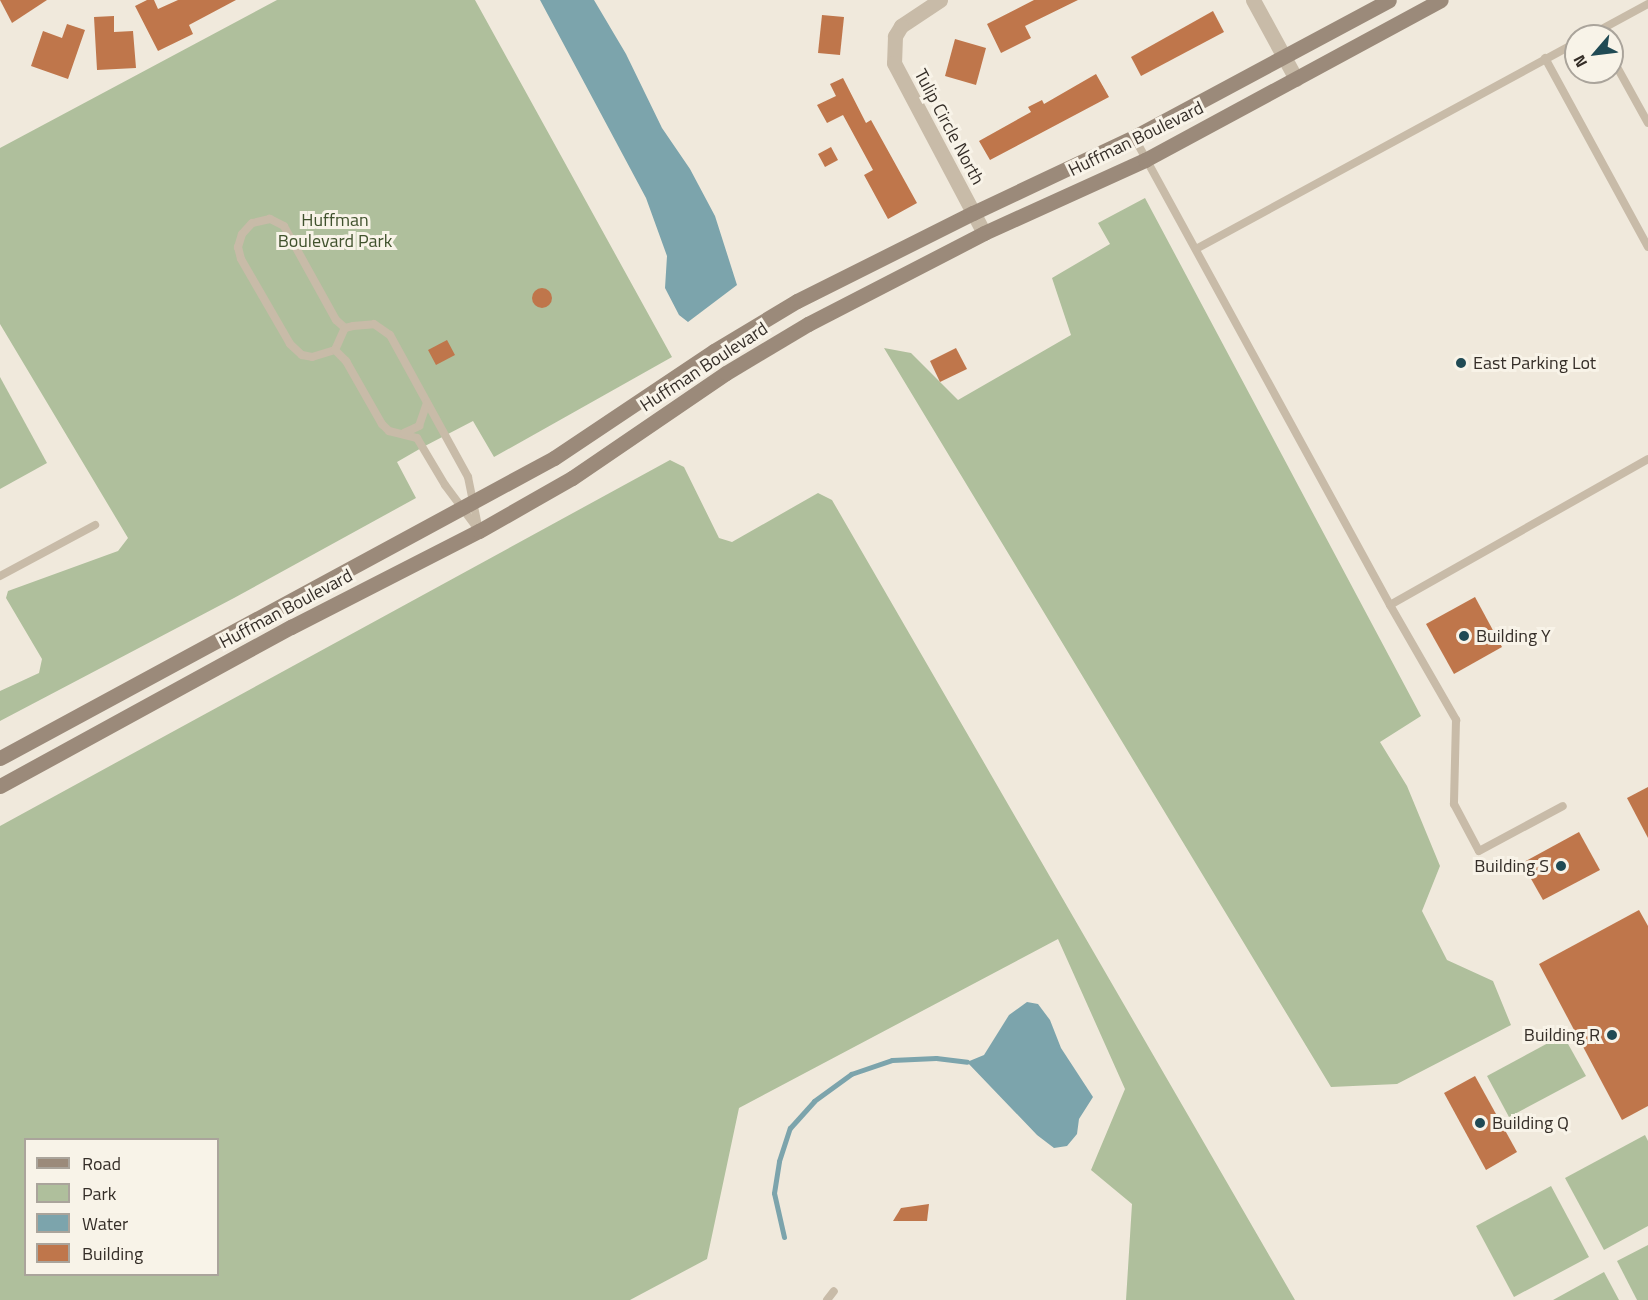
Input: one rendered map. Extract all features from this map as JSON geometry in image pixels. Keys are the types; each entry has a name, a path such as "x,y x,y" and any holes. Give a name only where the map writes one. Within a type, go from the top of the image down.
{"street":[{"name":"Tulip Circle North","path":"940,0 901,26 895,36 894,63 984,233"},
{"path":"1253,0 1296,79"},
{"name":"Huffman Boulevard","path":"0,758 554,458 714,351 797,301 973,213 1134,137 1389,0"},
{"name":"Huffman Boulevard","path":"0,786 291,627 479,531 572,478 726,373 808,324 984,233 1145,160 1441,0"}],"lane":[{"path":"1614,24 1648,4"},
{"path":"1196,249 1564,49"},
{"path":"1545,58 1648,247"},
{"path":"1624,79 1648,123"},
{"path":"1134,137 1390,605 1456,720 1455,804 1479,851 1563,806"},
{"path":"345,328 335,350 312,357 302,355 290,344 241,259 238,247 242,234 252,223 270,219 284,226 336,320 345,328 374,324 390,335 468,477 467,505 479,531"},
{"path":"335,350 346,360 382,424 389,431 417,438 467,505 479,531"},
{"path":"404,433 419,426 427,403"},
{"path":"1390,605 1648,459"},
{"path":"0,576 95,525"},
{"path":"827,1300 834,1291"}],"green space":[{"name":"Huffman Boulevard Park","path":"277,0 475,0 672,357 494,457 473,421 423,447 397,462 416,498 234,598 0,721 0,691 39,673 42,659 6,598 8,591 118,551 128,538 0,324 0,148"},
{"path":"1145,198 1421,716 1380,742 1407,786 1440,866 1422,911 1447,960 1493,981 1511,1025 1397,1084 1331,1087 884,348 911,353 958,400 1071,335 1052,278 1110,244 1098,223"},
{"path":"0,377 47,463 0,489"},
{"path":"670,460 684,467 719,538 732,542 818,493 832,500 1295,1300 1126,1300 1132,1204 1091,1170 1125,1089 1058,939 739,1108 707,1259 630,1300 0,1300 0,826"},
{"path":"1563,1035 1586,1076 1509,1117 1487,1076"},
{"path":"1645,1135 1648,1141 1648,1226 1604,1250 1565,1178"},
{"path":"1551,1186 1589,1257 1514,1297 1476,1226"},
{"path":"1648,1245 1648,1300 1637,1300 1617,1261"},
{"path":"1604,1272 1619,1300 1553,1300"}],"water":[{"path":"540,0 594,0 626,54 662,128 690,169 715,216 737,285 688,322 679,315 665,288 667,256 646,198"},
{"path":"1027,1002 1038,1004 1050,1020 1061,1048 1093,1097 1079,1119 1077,1134 1067,1146 1054,1148 1037,1135 967,1062 984,1055 1009,1015"}],"building":[{"path":"0,0 47,0 12,23"},
{"path":"147,0 154,0 158,9 178,0 236,0 189,25 193,34 158,51 135,6"},
{"path":"1034,0 1078,0 1025,26 1031,38 1001,53 987,24"},
{"path":"1213,11 1224,32 1141,76 1131,57"},
{"path":"822,15 844,17 840,55 818,53"},
{"path":"114,16 114,32 133,31 136,68 97,70 94,17"},
{"path":"67,24 85,30 68,79 31,66 43,31 62,38"},
{"path":"955,39 986,48 976,85 945,76"},
{"path":"1096,74 1109,97 990,160 979,141 1031,112 1028,107 1042,100 1044,104"},
{"path":"843,78 866,123 871,120 917,203 888,219 864,175 873,170 843,115 827,123 817,105 836,96 830,84"},
{"path":"831,147 838,160 825,167 818,154"},
{"path":"542,288 549,291 552,298 549,305 542,308 535,305 532,298 535,291"},
{"path":"447,340 455,355 436,365 428,350"},
{"path":"956,348 967,369 940,382 930,361"},
{"name":"Building Y","path":"1475,597 1502,647 1454,674 1426,624"},
{"path":"1648,787 1648,838 1627,798"},
{"name":"Building S","path":"1579,832 1600,870 1543,900 1522,863"},
{"name":"Building R","path":"1639,910 1648,926 1648,1106 1622,1120 1539,964"},
{"name":"Building Q","path":"1475,1076 1517,1152 1486,1170 1444,1093"},
{"path":"929,1204 927,1221 893,1221 901,1208"}],"waterway":[{"path":"784,1237 774,1193 779,1161 790,1128 814,1101 851,1074 892,1060 936,1058 967,1062"}],"place":[{"name":"East Parking Lot","path":"1461,363"},
{"name":"Building Y","path":"1464,636"},
{"name":"Building S","path":"1561,866"},
{"name":"Building R","path":"1612,1035"},
{"name":"Building Q","path":"1480,1123"}]}
